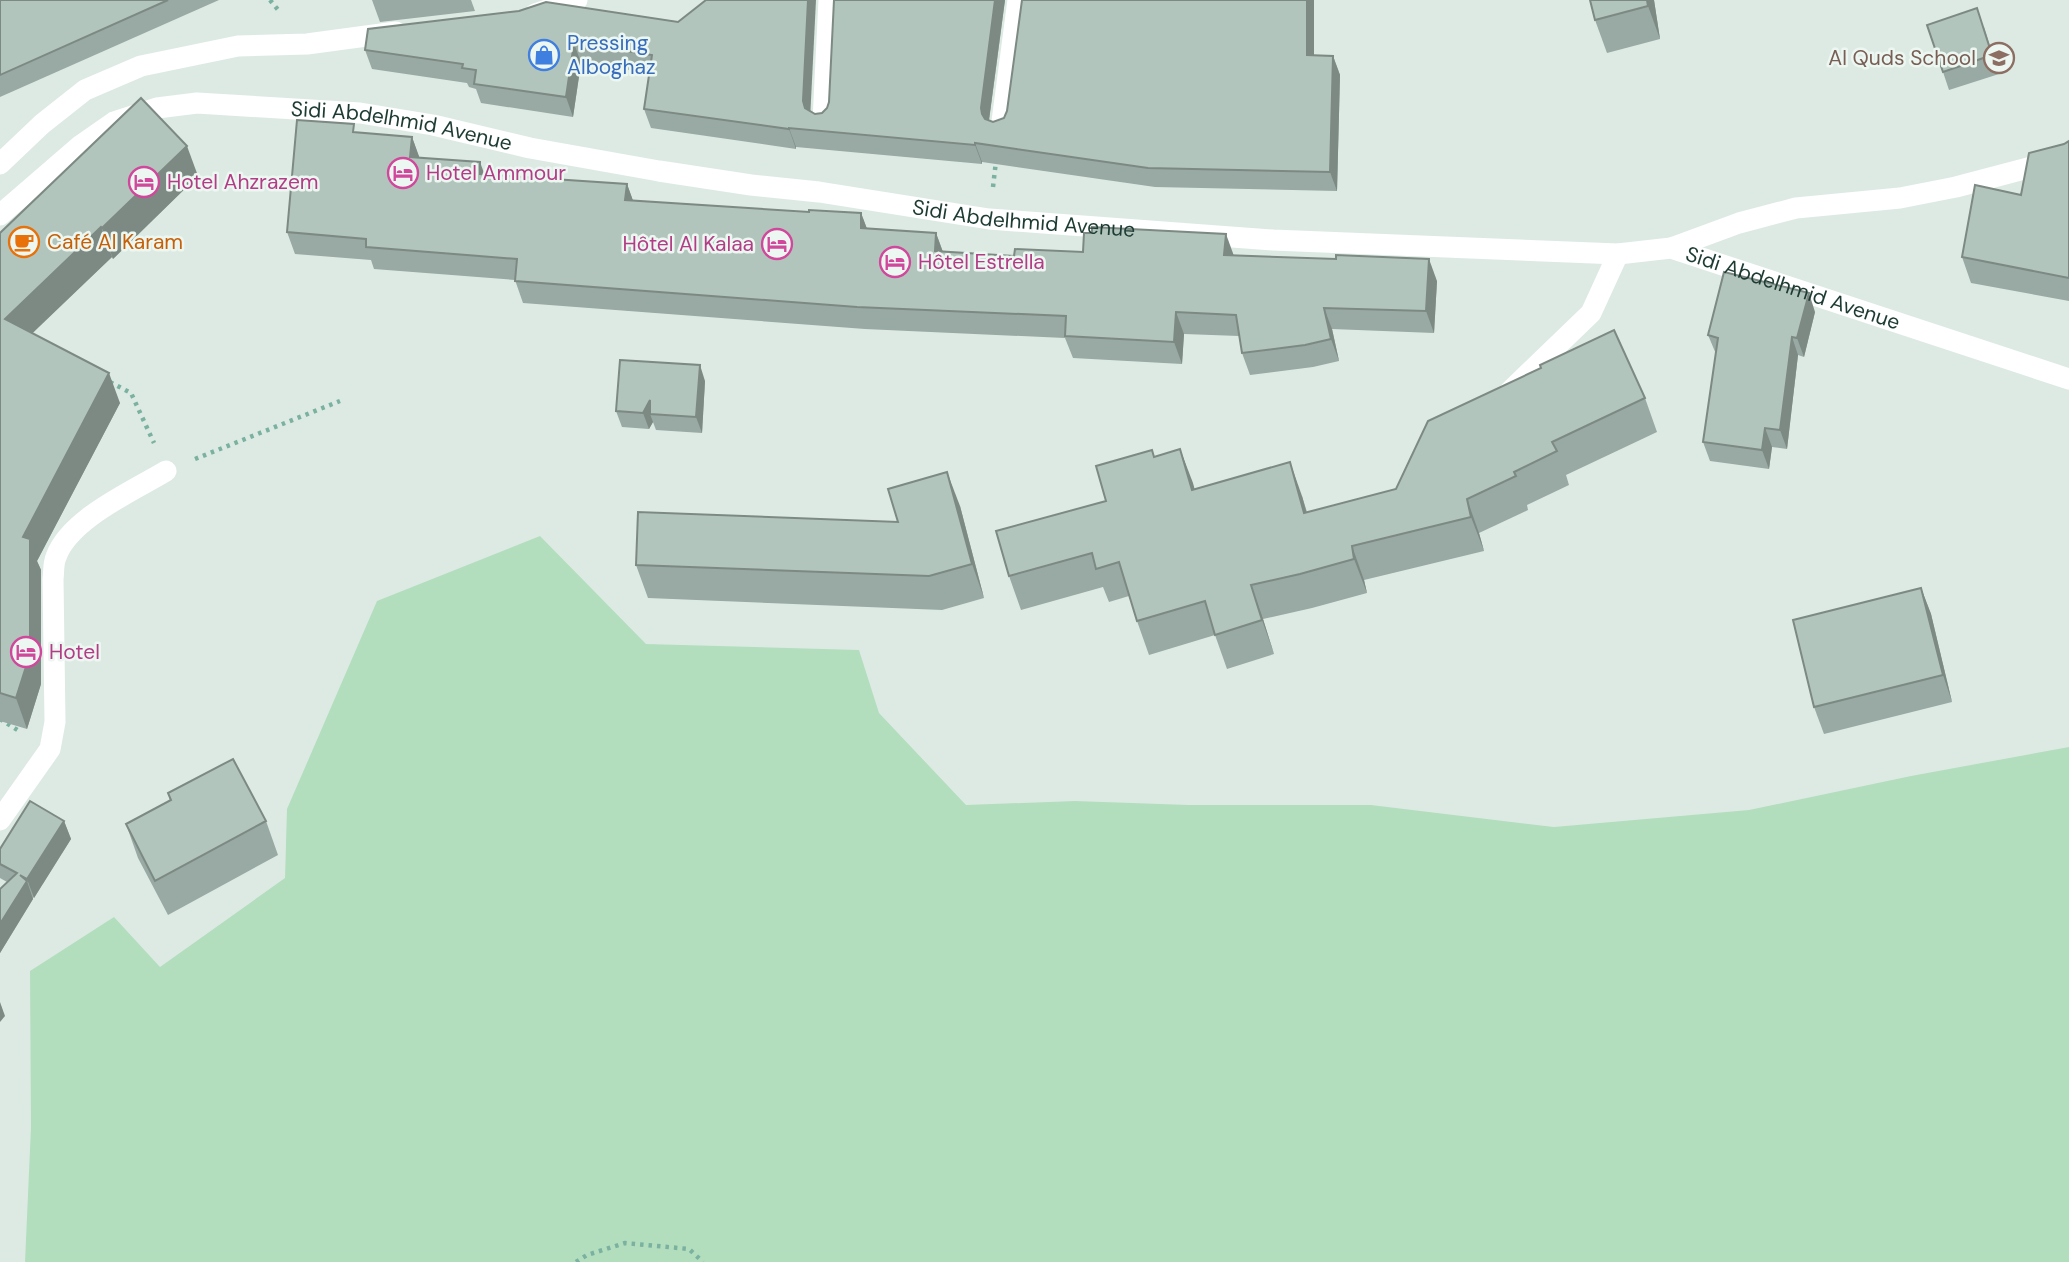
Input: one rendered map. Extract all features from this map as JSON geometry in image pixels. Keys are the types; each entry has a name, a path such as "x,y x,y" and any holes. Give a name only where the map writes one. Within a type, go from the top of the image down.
{"street":[{"path":"510,19 524,18 576,0"},
{"path":"823,121 829,0"},
{"path":"1001,129 1018,0"},
{"path":"0,164 42,124 85,90 141,66 238,46 307,44 415,30"},
{"name":"Sidi Abdelhmid Avenue","path":"0,215 81,145 114,122 157,108 197,103 360,113 433,125 530,148 659,170 989,219 1273,240 1618,254 1671,248 2069,379"},
{"path":"1671,248 1739,223 1796,208 1900,198 1956,187 2069,157"},
{"path":"1502,399 1591,313 1618,254"},
{"path":"0,820 50,749 55,722 55,558 65,539 87,517 166,471"}],"path":[{"path":"989,219 1001,129"},
{"path":"107,381 131,393 166,471 340,401"},
{"path":"576,1262 587,1255 625,1243 689,1249 703,1262"}],"green space":[{"path":"540,536 646,644 859,650 879,713 966,805 1075,801 1189,805 1371,805 1554,827 1749,810 2069,747 2069,1262 25,1262 31,1127 30,971 114,917 160,967 285,878 287,809 377,601"}],"building":[{"path":"0,0 168,0 0,75"},
{"path":"706,0 808,0 803,101 805,108 815,114 822,113 829,102 834,0 995,0 981,108 985,119 993,122 1004,118 1007,111 1022,0 1307,0 1307,55 1333,56 1330,172 1148,168 975,143 789,129 644,109 652,55 574,43 566,97 474,84 476,70 462,68 463,64 365,50 368,29 519,11 546,2 678,22"},
{"path":"1590,0 1647,0 1648,6 1595,20"},
{"path":"1977,8 1992,55 1943,72 1927,25"},
{"path":"141,98 187,146 5,319 109,373 23,537 30,539 30,654 16,698 0,693 0,233"},
{"path":"297,120 354,124 353,132 412,137 410,157 480,162 480,174 627,184 625,200 861,213 861,228 936,233 935,251 1014,256 1015,249 1083,252 1084,233 1092,233 1092,227 1226,234 1224,255 1336,259 1336,255 1429,259 1426,311 1324,308 1331,339 1242,353 1236,315 1176,312 1174,342 1065,336 1066,316 857,307 515,281 517,259 366,247 366,239 287,232"},
{"path":"2069,141 2069,278 1962,257 1975,185 2021,195 2029,153"},
{"path":"1724,272 1809,293 1797,338 1792,337 1780,430 1765,428 1762,450 1703,442 1718,338 1708,335"},
{"path":"1614,330 1645,398 1552,442 1557,451 1514,472 1516,476 1467,499 1471,517 1352,546 1354,559 1251,585 1262,620 1215,635 1205,601 1137,621 1119,562 1096,569 1092,553 1009,576 996,531 1106,501 1096,466 1152,450 1154,457 1180,449 1192,490 1290,462 1304,513 1396,489 1428,421"},
{"path":"620,360 700,365 696,417 650,414 650,400 643,413 616,411"},
{"path":"947,472 972,564 929,576 636,565 638,512 898,522 888,489"},
{"path":"1921,588 1943,675 1814,707 1793,620"},
{"path":"233,759 266,821 155,881 126,824 171,800 168,793"},
{"path":"30,801 64,821 27,879 20,875 27,881 0,924 0,889 17,873 0,864 0,849"}],"place":[{"name":"Pressing Alboghaz","path":"544,55"},
{"name":"Al Quds School","path":"1999,58"},
{"name":"Hotel Ammour","path":"403,173"},
{"name":"Hotel Ahzrazem","path":"144,182"},
{"name":"Café Al Karam","path":"24,242"},
{"name":"Hôtel Al Kalaa","path":"777,244"},
{"name":"Hôtel Estrella","path":"895,262"},
{"name":"Hotel","path":"26,652"}]}
